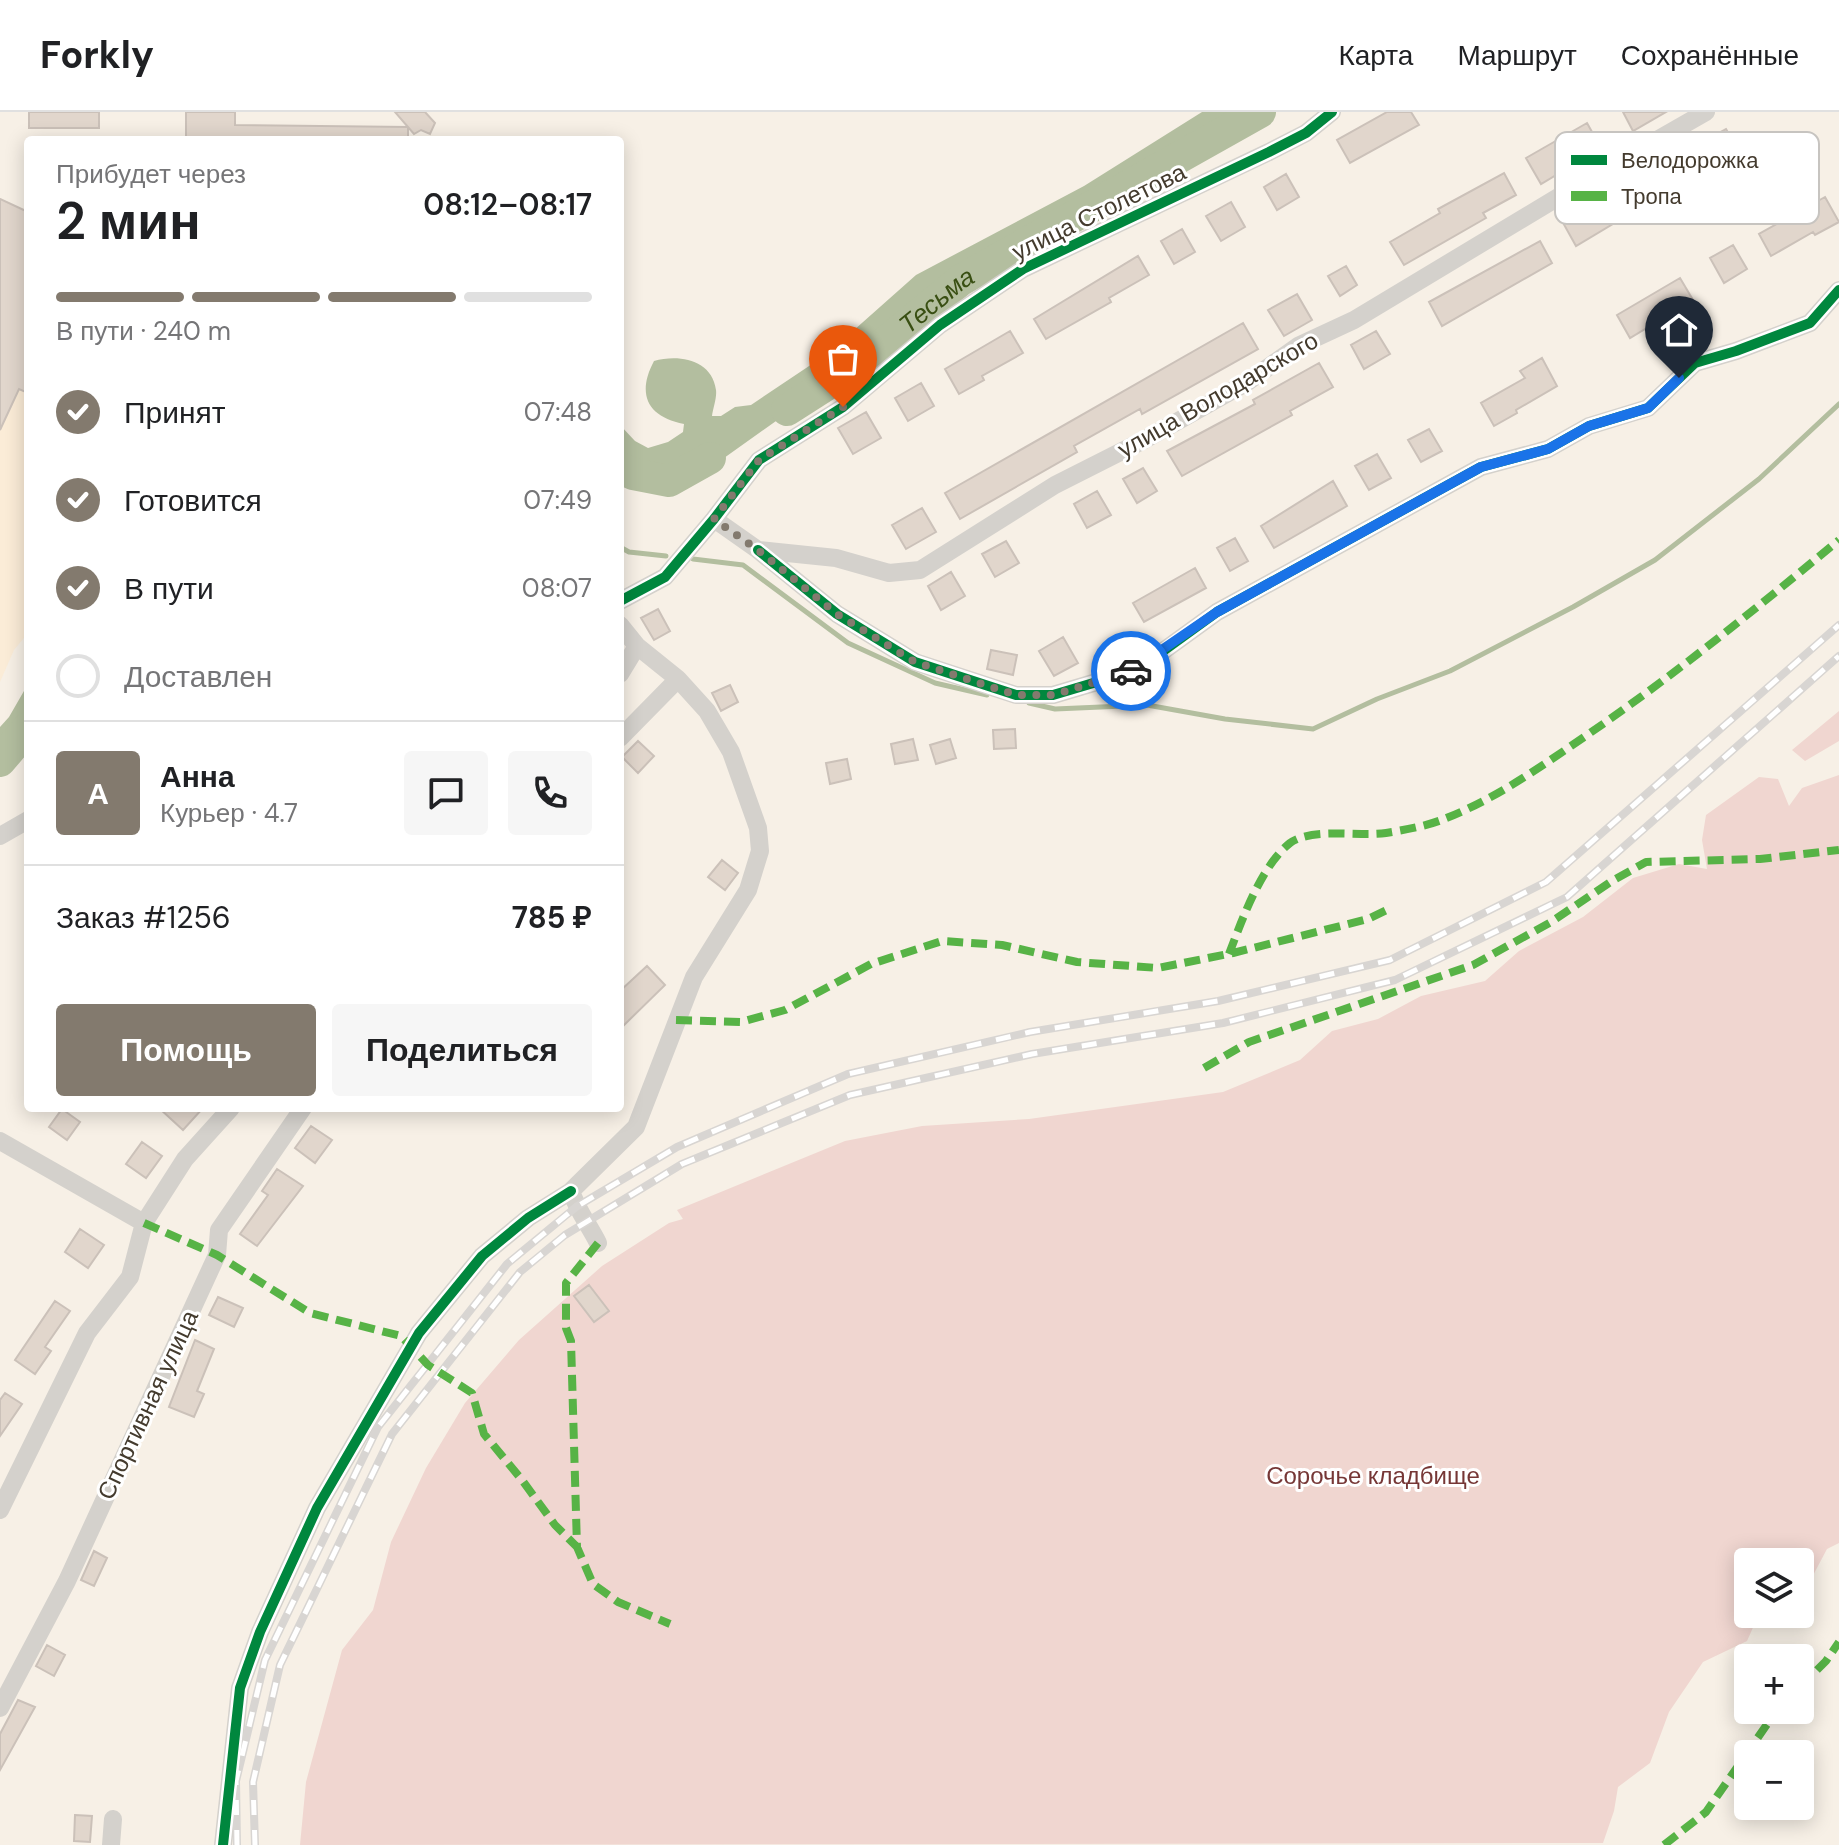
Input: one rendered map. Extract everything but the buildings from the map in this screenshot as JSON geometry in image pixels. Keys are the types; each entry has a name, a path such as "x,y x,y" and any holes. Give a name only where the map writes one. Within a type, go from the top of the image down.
{"street":[{"name":"улица Столетова","path":"624,599 665,577 759,460 843,407 940,325 1023,269 1269,152 1306,133 1332,112"},
{"name":"улица Володарского","path":"1671,132 1706,112"},
{"name":"улица Володарского","path":"714,519 758,550 836,558 889,573 920,570 1055,485 1246,383 1298,346 1354,320 1555,199"},
{"path":"758,550 837,614 915,662 1016,695 1053,695 1137,670 1217,612 1481,467 1548,449 1589,426 1648,408 1695,363 1810,323 1839,290"},
{"path":"223,1845 240,1688 260,1632 317,1508 419,1333 482,1256 528,1218 571,1191 636,1127 694,977 748,890 760,851 758,828 731,752 707,711 678,679 637,646 624,630"},
{"path":"624,667 637,646"},
{"path":"624,734 678,679"},
{"path":"0,836 24,822"},
{"path":"0,1510 87,1333 130,1277 144,1223 185,1159 227,1112"},
{"name":"Спортивная улица","path":"0,1708 67,1581 211,1269 217,1255 219,1230 300,1112"},
{"path":"0,1141 144,1223"},
{"path":"571,1191 576,1207 587,1220 598,1243"},
{"path":"111,1845 113,1819"}],"shaded area":[{"path":"1202,112 1260,112 957,280 814,394 703,473 679,480 642,474 624,460 624,429 635,441 648,448 668,442 683,432 684,424 662,416 649,403 646,384 654,361 683,359 708,371 716,390 712,416 721,416 735,407 751,405 827,354 916,275 1084,186"},
{"path":"0,199 24,210 24,638 14,650 0,682"},
{"path":"24,691 24,726 0,757 0,727"}],"green space":[{"path":"1839,711 1839,741 1805,761 1792,750"},
{"name":"Сорочье кладбище","path":"1839,775 1839,1543 1827,1549 1814,1574 1814,1548 1734,1548 1734,1628 1753,1628 1747,1641 1734,1644 1734,1647 1703,1662 1669,1712 1650,1763 1618,1787 1603,1843 300,1845 306,1782 342,1650 373,1610 391,1542 426,1468 465,1403 519,1340 602,1266 669,1223 683,1219 677,1210 845,1141 922,1126 1029,1119 1223,1092 1300,1060 1332,1031 1378,1019 1421,996 1485,981 1519,951 1583,917 1633,878 1679,864 1707,869 1702,840 1706,815 1759,777 1778,779 1789,806 1802,788"}],"waterway":[{"name":"Тесьма","path":"787,410 859,364 961,280 1260,112"},
{"path":"1029,703 1055,709 1147,705 1225,719 1313,729 1377,699 1450,671 1655,560 1759,479 1839,404"},
{"name":"Тесьма","path":"624,470 669,481 710,458"},
{"path":"624,549 666,556"},
{"path":"693,559 743,565 848,643 935,683 987,695"},
{"name":"Тесьма","path":"0,761 24,733"}],"railway":[{"path":"237,1845 236,1781 265,1660 378,1427 507,1264 576,1207 677,1147 848,1074 1030,1032 1218,1001 1390,960 1546,882 1839,625"},
{"path":"255,1845 253,1782 280,1665 392,1434 520,1272 565,1235 682,1164 850,1095 1032,1054 1223,1023 1395,980 1567,897 1839,656"}],"marked path":[{"path":"1229,954 1261,879 1290,843 1310,835 1375,834 1423,826 1464,811 1502,791 1654,687 1839,540"},
{"path":"1204,1068 1249,1042 1473,965 1551,922 1646,862 1760,859 1839,850"},
{"path":"676,1020 741,1022 785,1010 871,964 942,941 1002,945 1077,962 1158,968 1233,953 1368,919 1389,909"},
{"path":"144,1223 217,1255 310,1313 401,1336 428,1365 472,1393 484,1434 555,1525 577,1547"},
{"path":"598,1243 566,1283 566,1328 571,1341 577,1547 593,1584 618,1602 670,1624"},
{"path":"1814,1673 1839,1642"},
{"path":"1664,1845 1706,1812 1767,1724"}],"cycle path":[{"path":"624,599 665,577 759,460 843,407 940,325 1023,269 1269,152 1306,133 1332,112"},
{"path":"758,550 837,614 915,662 1016,695 1053,695 1137,670 1217,612 1481,467 1548,449 1589,426 1648,408 1695,363 1810,323 1839,290"},
{"path":"223,1845 240,1688 260,1632 317,1508 419,1333 482,1256 528,1218 571,1191"}],"way so far":[{"path":"843,407 759,460 714,519 837,614 915,662 1016,695 1053,695 1131,671"}],"route":[{"path":"1131,671 1137,670 1217,612 1481,467 1548,449 1589,426 1648,408 1679,378"}]}
